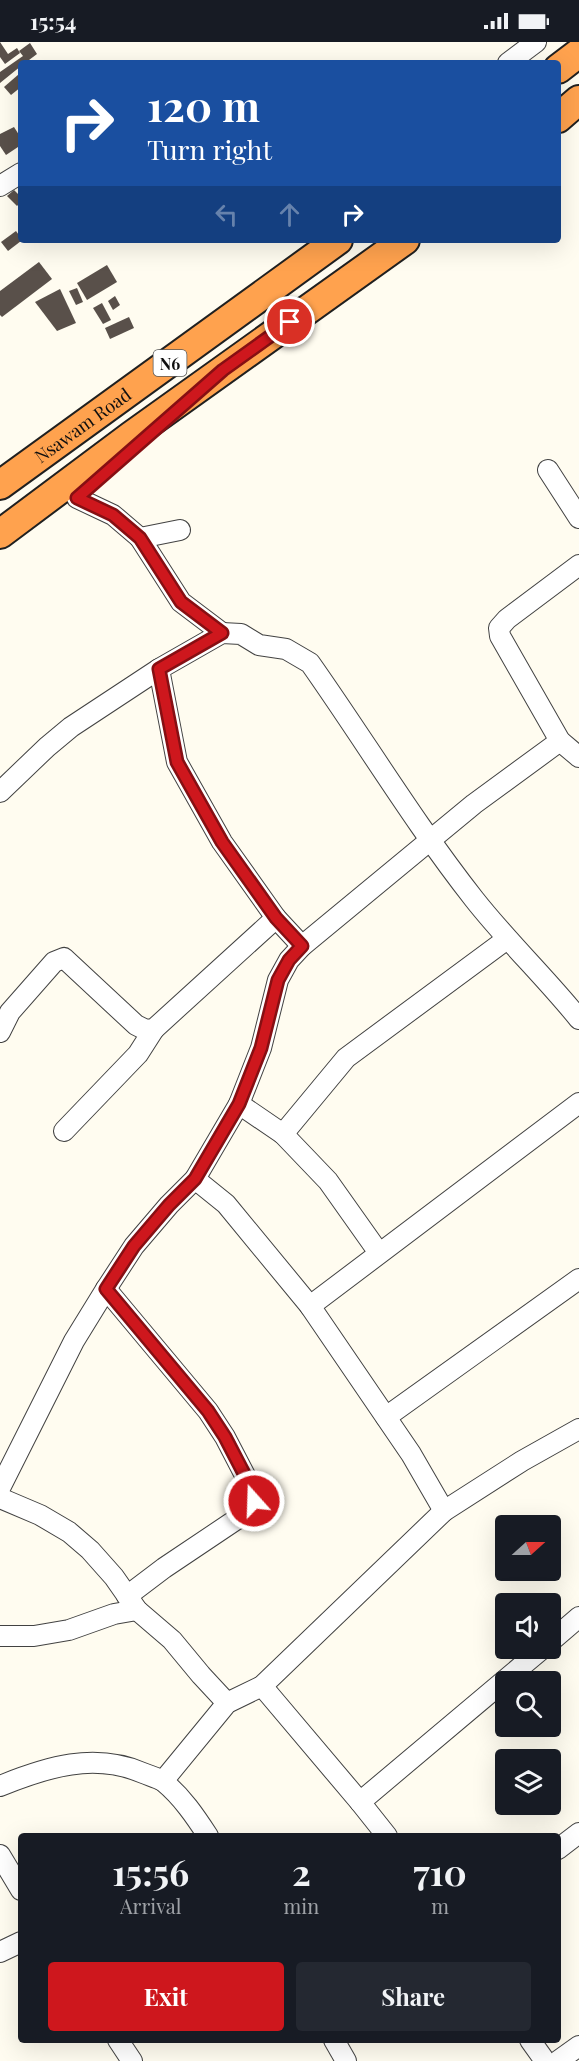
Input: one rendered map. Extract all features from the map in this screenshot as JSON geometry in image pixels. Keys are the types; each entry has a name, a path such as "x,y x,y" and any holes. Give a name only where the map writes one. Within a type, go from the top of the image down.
{"highway":[{"path":"561,67 579,53"},
{"path":"561,115 579,100"},
{"name":"Nsawam Road","path":"0,485 334,243"},
{"name":"Nsawam Road","path":"0,534 131,436 401,243"},
{"name":"Nsawam Road","path":"0,462 94,400 166,366"},
{"name":"Nsawam Road","path":"0,557 77,498 223,370"}],"street":[{"path":"512,60 536,42"},
{"path":"0,186 18,175"},
{"path":"548,470 579,518"},
{"path":"77,498 113,515 140,538 181,602 222,633"},
{"path":"140,538 180,530"},
{"path":"579,565 507,618 499,628 500,636 560,741 579,756"},
{"path":"0,792 47,747 71,728 159,669 222,633 241,634 259,645 286,648 310,663 474,900 579,1019"},
{"path":"159,669 177,762 222,842 276,918 302,946"},
{"path":"0,1488 74,1341 106,1289 134,1246 195,1179 239,1104 261,1048 278,980 289,960 302,946 474,804 560,741"},
{"path":"64,1131 138,1054 154,1029 276,918"},
{"path":"283,1134 346,1058 507,939"},
{"path":"0,1032 10,1012 54,962 64,958 136,1025 146,1030 154,1029"},
{"path":"310,1306 579,1103"},
{"path":"239,1104 283,1134 328,1181 379,1253"},
{"path":"195,1179 226,1204 310,1306 411,1454 444,1510"},
{"path":"386,1417 579,1279"},
{"path":"0,1636 34,1636 69,1630 114,1614 132,1603 164,1568 240,1517 254,1501 252,1489 225,1437 208,1411 106,1289"},
{"path":"163,1781 227,1703 262,1686 444,1510 522,1461 575,1438"},
{"path":"0,1498 40,1515 69,1532 96,1557 114,1577 132,1603 172,1640 201,1676 227,1703"},
{"path":"561,1633 579,1617"},
{"path":"360,1802 530,1659"},
{"path":"262,1686 385,1833"},
{"path":"0,1786 60,1765 86,1762 109,1763 132,1768 163,1781 192,1811 206,1833"},
{"path":"561,1847 579,1833"},
{"path":"0,1855 18,1885"},
{"path":"0,1952 18,1943"},
{"path":"120,2043 132,2061"},
{"path":"336,2043 346,2061"},
{"path":"532,2043 544,2061"},
{"path":"558,2061 579,2046"}],"building":[{"path":"0,42 8,54 17,48 20,53 5,64 0,57"},
{"path":"30,43 37,54 29,60 18,60 18,68 0,83 0,72 23,56 19,51"},
{"path":"18,75 18,89 11,95 4,87"},
{"path":"14,127 18,133 18,147 6,155 0,146 0,134"},
{"path":"14,190 18,194 18,205 17,206 7,196"},
{"path":"16,231 18,234 18,243 8,251 1,242"},
{"path":"39,262 52,279 2,317 0,315 0,291"},
{"path":"107,265 117,282 87,300 77,283"},
{"path":"77,288 83,302 76,305 69,291"},
{"path":"60,289 76,323 57,331 35,302"},
{"path":"115,296 120,305 113,310 108,301"},
{"path":"102,303 111,320 103,324 93,308"},
{"path":"129,317 134,328 110,339 105,328"}],"route":[{"path":"254,1501 252,1489 225,1437 208,1411 188,1390 106,1289 134,1246 195,1179 239,1104 261,1048 278,980 289,960 302,946 276,918 222,842 177,762 159,669 222,633 181,602 140,538 113,515 77,498 223,370 290,322"}]}
